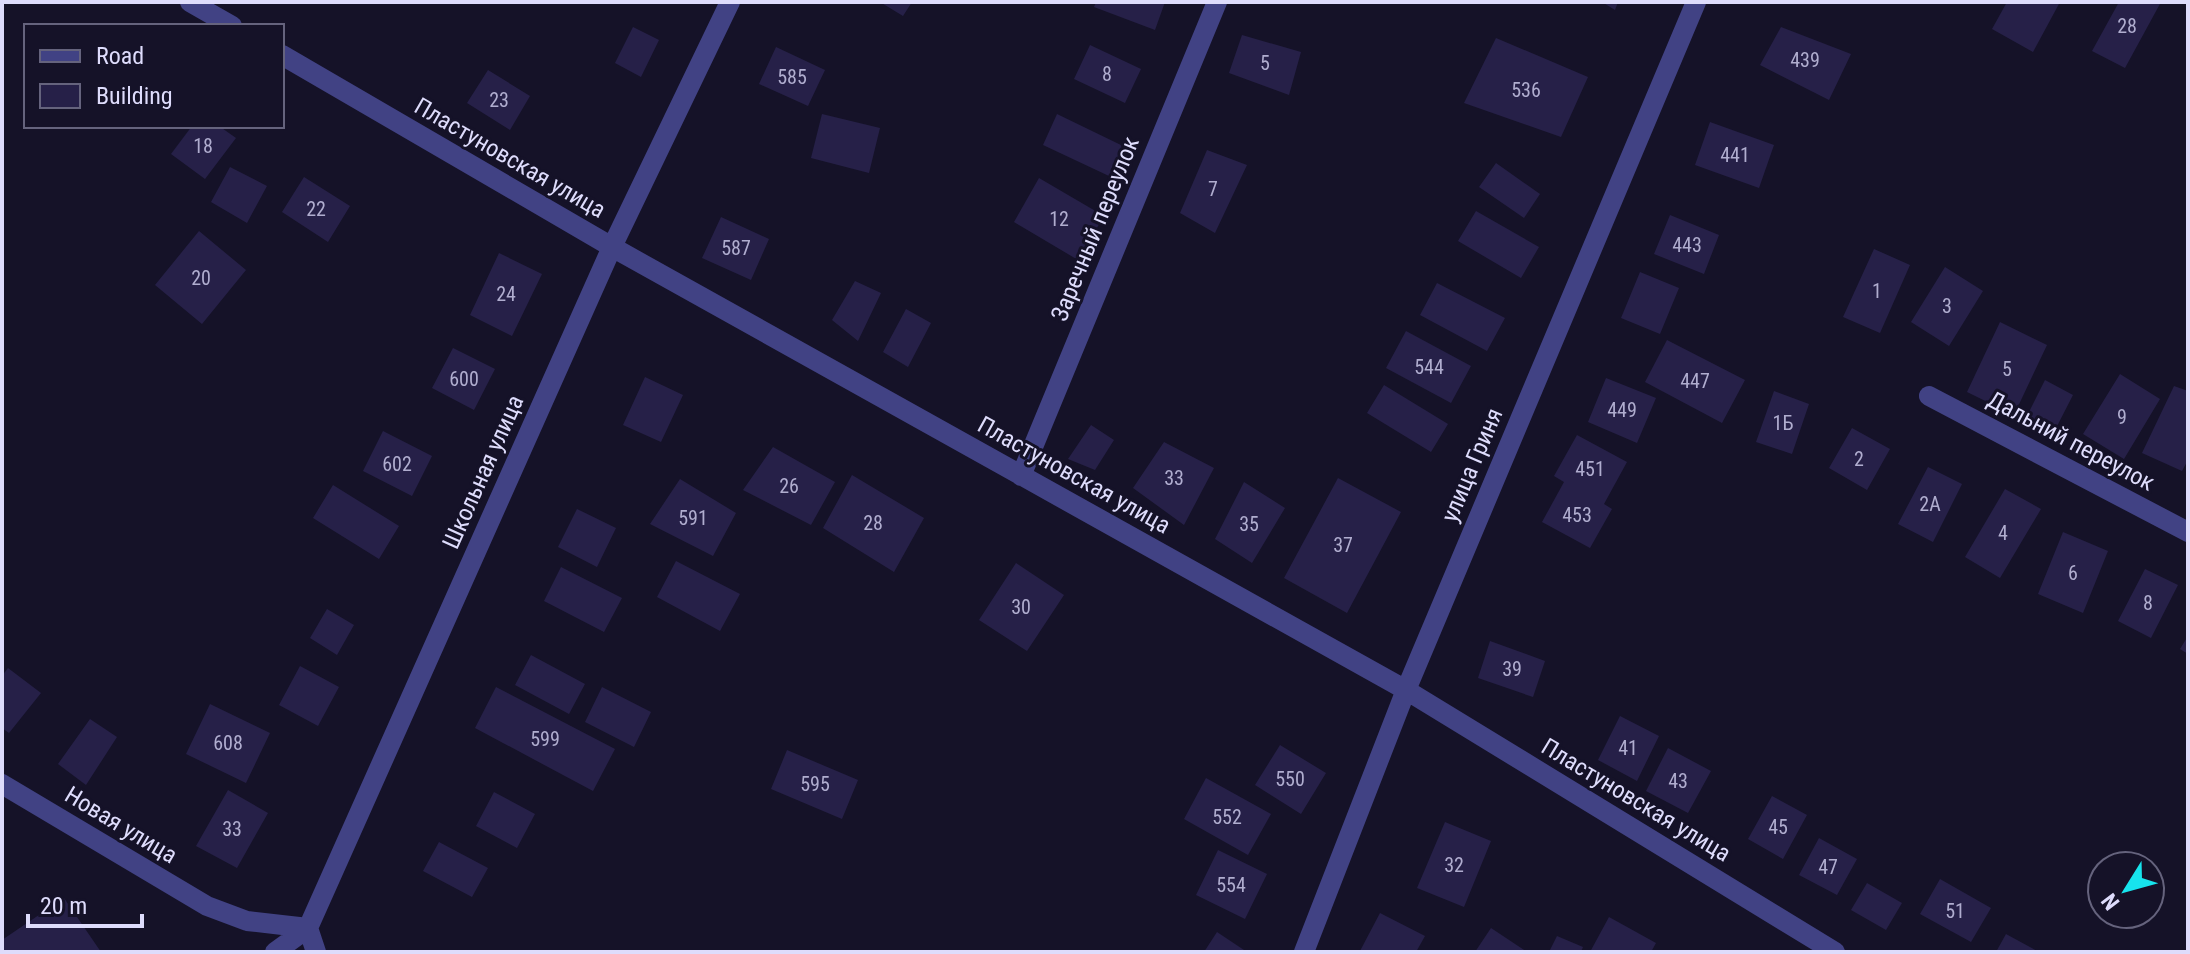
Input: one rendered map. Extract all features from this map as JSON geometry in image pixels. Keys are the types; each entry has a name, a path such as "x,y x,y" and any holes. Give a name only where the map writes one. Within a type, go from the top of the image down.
{"street":[{"path":"190,2 228,24"},
{"name":"Школьная улица","path":"275,952 308,928 612,247 730,2"},
{"name":"Заречный переулок","path":"1021,476 1217,2"},
{"name":"улица Гриня","path":"1304,952 1406,690 1696,2"},
{"name":"Пластуновская улица","path":"284,56 612,247 1406,690 1835,952"},
{"name":"Дальний переулок","path":"1929,396 2188,532"},
{"name":"Новая улица","path":"2,784 207,906 247,921 308,928"},
{"path":"308,928 316,952"}],"building":[{"path":"880,2 912,2 903,16"},
{"path":"1096,2 1165,2 1155,30 1094,7"},
{"path":"1602,2 1618,2 1615,10"},
{"path":"2007,2 2060,2 2033,52 1992,29"},
{"path":"2119,2 2161,2 2125,68 2092,51"},
{"path":"633,27 659,40 641,77 615,63"},
{"path":"1781,27 1851,54 1829,100 1760,65"},
{"path":"1242,35 1301,52 1289,95 1229,73"},
{"path":"1496,38 1588,77 1561,137 1464,103"},
{"path":"1090,45 1141,69 1125,103 1074,79"},
{"path":"776,47 825,70 808,106 759,84"},
{"path":"488,70 530,96 510,130 467,103"},
{"path":"822,114 880,128 869,173 811,158"},
{"path":"1057,114 1123,146 1109,176 1043,145"},
{"path":"1710,122 1774,145 1759,188 1695,165"},
{"path":"190,128 222,128 236,138 205,179 171,154"},
{"path":"1207,150 1247,165 1215,233 1180,213"},
{"path":"1496,163 1540,194 1524,218 1479,187"},
{"path":"230,167 267,186 247,223 211,202"},
{"path":"304,177 350,206 328,242 282,212"},
{"path":"1039,178 1104,216 1078,260 1014,222"},
{"path":"1476,211 1539,247 1521,278 1458,241"},
{"path":"1670,215 1719,235 1704,274 1654,254"},
{"path":"721,217 769,239 751,280 702,258"},
{"path":"199,231 246,270 202,324 155,285"},
{"path":"1874,249 1910,265 1880,333 1843,317"},
{"path":"499,253 542,274 512,336 470,315"},
{"path":"1945,267 1983,291 1949,346 1911,322"},
{"path":"1640,272 1679,288 1660,334 1621,318"},
{"path":"855,281 881,293 858,341 832,320"},
{"path":"1437,283 1505,318 1487,351 1420,315"},
{"path":"906,309 931,323 908,367 883,352"},
{"path":"2000,322 2047,345 2014,415 1967,392"},
{"path":"1406,331 1471,366 1451,403 1386,368"},
{"path":"1667,340 1745,380 1722,423 1645,382"},
{"path":"453,348 495,369 474,410 432,388"},
{"path":"2120,374 2160,399 2124,459 2083,434"},
{"path":"645,377 683,395 661,442 623,425"},
{"path":"1606,378 1656,398 1637,443 1588,422"},
{"path":"2045,380 2073,395 2053,434 2025,420"},
{"path":"1384,385 1448,424 1431,452 1367,413"},
{"path":"2174,386 2188,391 2188,460 2182,471 2142,453"},
{"path":"1774,391 1809,404 1792,454 1756,442"},
{"path":"1091,425 1114,440 1095,470 1068,459"},
{"path":"1852,428 1890,449 1867,490 1829,468"},
{"path":"383,431 432,456 412,496 363,471"},
{"path":"1577,435 1627,462 1604,504 1612,509 1590,548 1542,522 1564,482 1554,476"},
{"path":"1164,442 1214,468 1184,525 1133,488"},
{"path":"773,447 835,482 811,525 743,490"},
{"path":"1928,467 1962,484 1933,542 1898,524"},
{"path":"852,475 924,518 894,572 823,528"},
{"path":"1338,478 1401,512 1347,613 1284,578"},
{"path":"680,479 736,513 713,556 650,524"},
{"path":"1244,482 1285,508 1252,563 1215,539"},
{"path":"333,485 399,526 379,559 313,518"},
{"path":"2005,489 2041,509 2000,578 1965,557"},
{"path":"577,509 616,528 597,567 558,547"},
{"path":"2063,532 2108,551 2083,613 2038,594"},
{"path":"676,561 740,594 720,631 657,597"},
{"path":"1016,563 1064,595 1027,651 979,620"},
{"path":"561,567 622,598 604,632 544,601"},
{"path":"2145,569 2178,585 2151,638 2118,621"},
{"path":"327,609 354,625 337,655 310,638"},
{"path":"2188,636 2188,654 2180,649"},
{"path":"1490,641 1545,661 1533,697 1478,678"},
{"path":"531,655 585,684 569,714 515,685"},
{"path":"300,666 339,687 318,726 279,705"},
{"path":"8,668 41,693 9,733 2,728 2,676"},
{"path":"496,687 615,749 593,791 475,728"},
{"path":"602,687 651,712 634,747 585,722"},
{"path":"210,704 270,733 246,783 186,754"},
{"path":"1620,716 1659,736 1637,781 1598,760"},
{"path":"90,719 117,737 86,785 58,764"},
{"path":"1280,745 1326,773 1301,814 1255,785"},
{"path":"1668,748 1711,771 1688,813 1646,791"},
{"path":"787,750 858,780 842,819 771,789"},
{"path":"1206,778 1271,814 1248,855 1184,819"},
{"path":"228,790 268,813 237,868 196,846"},
{"path":"494,792 535,814 517,848 476,826"},
{"path":"1772,796 1807,815 1783,859 1748,839"},
{"path":"1445,822 1491,841 1464,907 1417,888"},
{"path":"1819,838 1857,859 1837,895 1799,875"},
{"path":"439,842 488,868 472,897 423,871"},
{"path":"1218,850 1267,874 1245,919 1196,895"},
{"path":"1940,879 1991,908 1971,942 1920,914"},
{"path":"1867,883 1902,903 1886,930 1851,910"},
{"path":"64,898 101,952 2,952 2,940"},
{"path":"1380,913 1425,936 1416,952 1360,951"},
{"path":"1609,917 1656,943 1651,952 1590,952"},
{"path":"1491,928 1527,952 1475,952"},
{"path":"1217,932 1247,952 1204,952"},
{"path":"2006,934 2039,952 1996,952"},
{"path":"1557,936 1583,947 1581,952 1549,952"}]}
